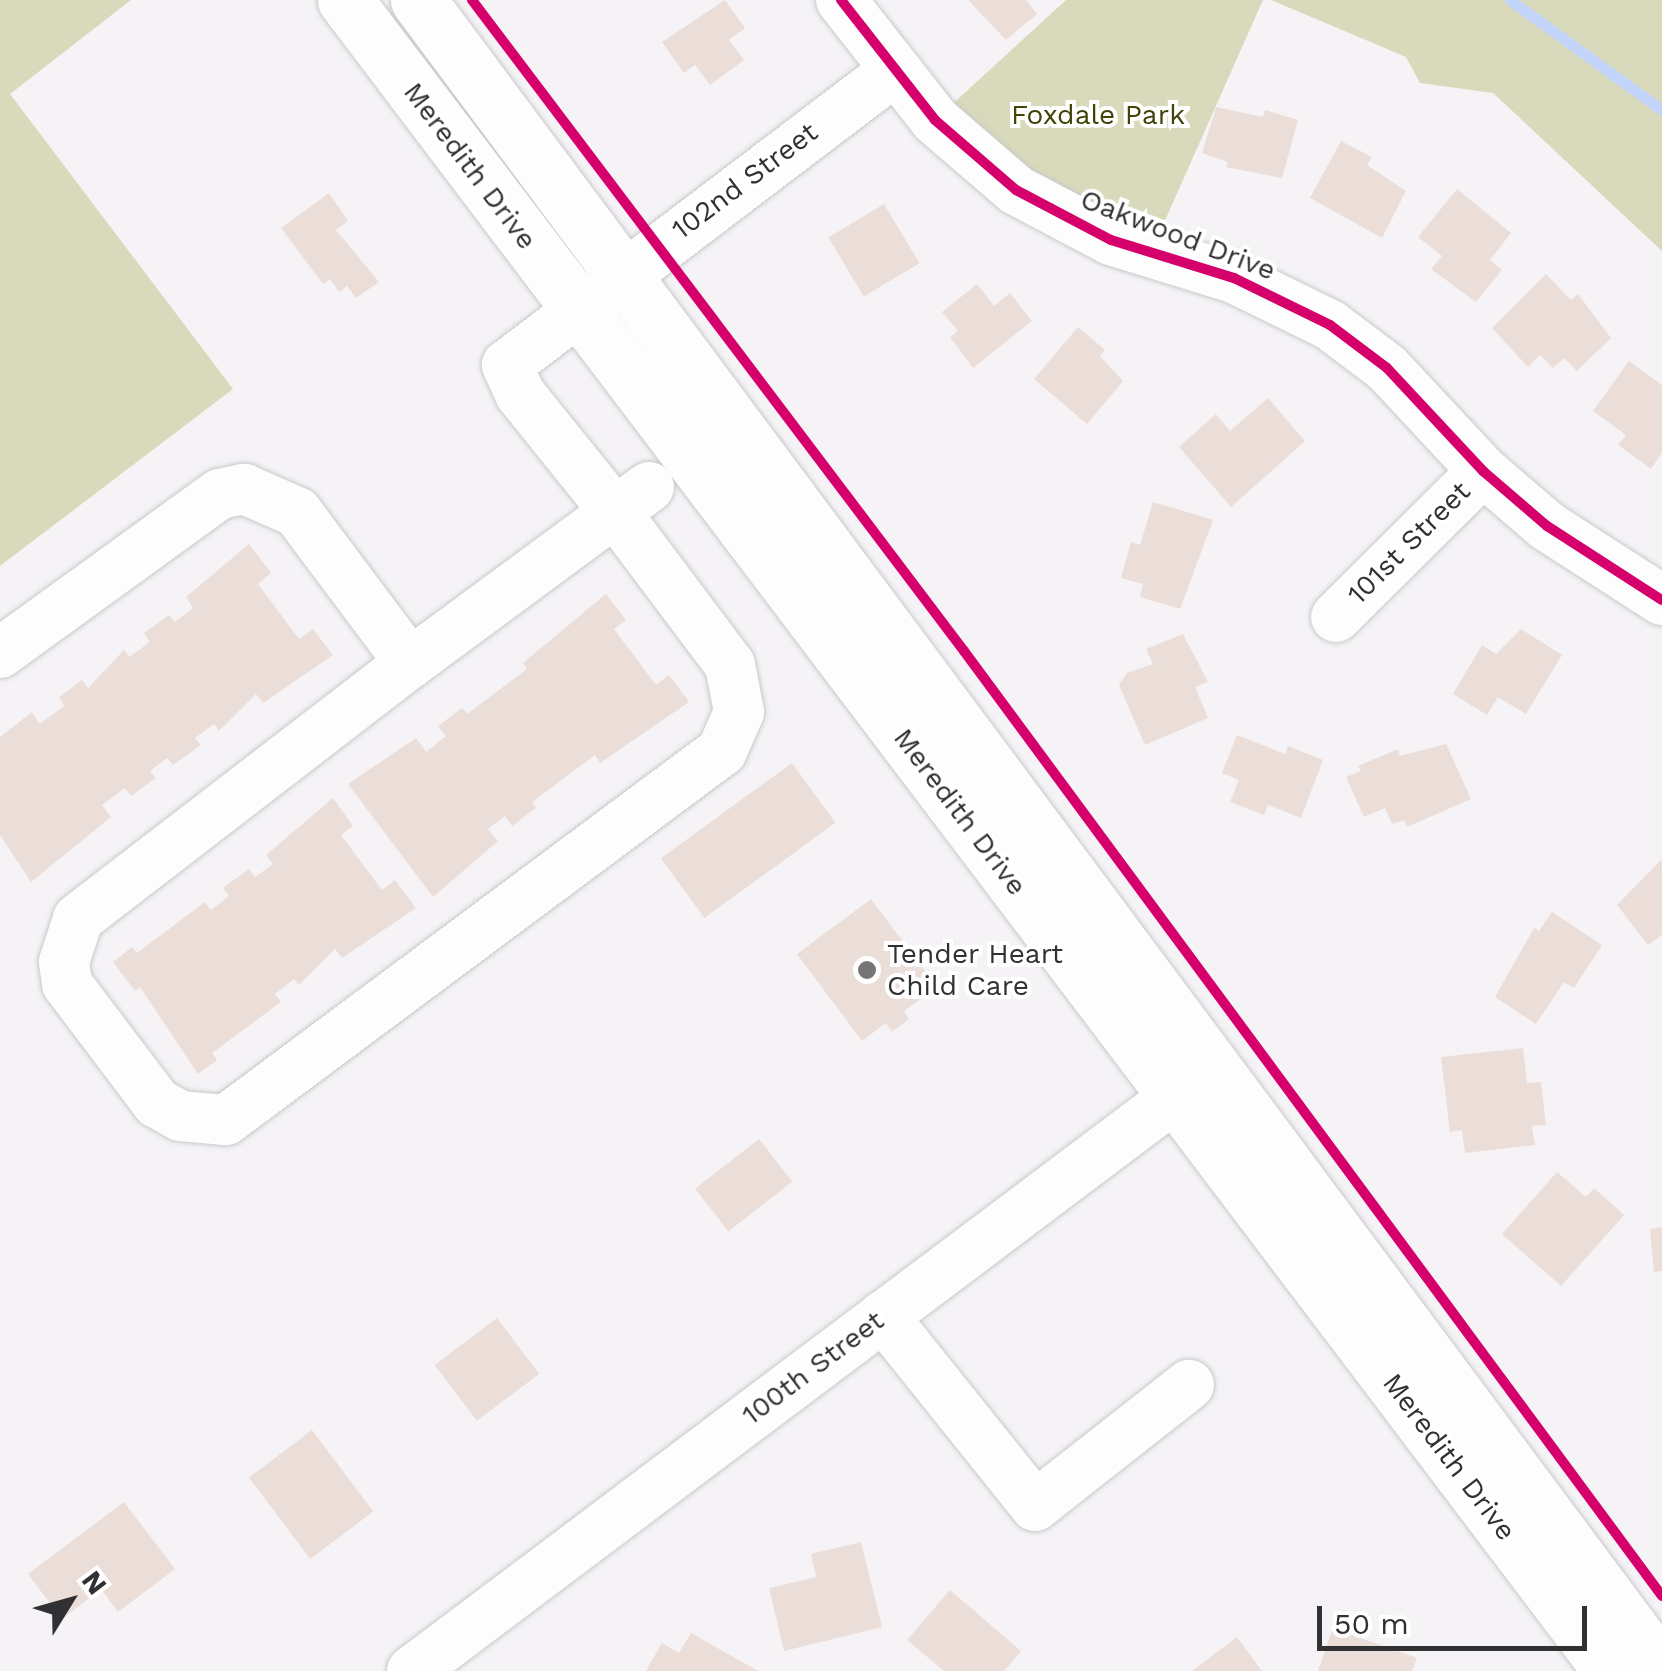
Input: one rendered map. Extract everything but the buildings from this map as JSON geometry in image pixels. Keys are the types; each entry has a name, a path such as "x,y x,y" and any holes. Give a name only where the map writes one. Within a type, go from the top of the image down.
{"main road":[{"name":"Meredith Drive","path":"345,0 577,308 1662,1671"},
{"name":"Meredith Drive","path":"418,0 621,273 1611,1671"}],"street":[{"name":"Oakwood Drive","path":"841,0 894,71 960,145 1016,190 1111,240 1234,278 1330,326 1400,380 1483,471 1547,526 1662,600"},
{"name":"102nd Street","path":"632,500 510,378 507,365 621,273 894,71"},
{"name":"101st Street","path":"1336,617 1483,471"},
{"path":"0,653 220,494 244,490 297,512 410,662"},
{"path":"632,500 730,665 739,712 722,751 226,1120 180,1116 157,1103 67,984 64,962 78,918 410,662 632,500"},
{"name":"100th Street","path":"412,1671 1194,1082"},
{"path":"883,1316 1034,1506 1189,1385"}],"green space":[{"path":"0,0 131,0 10,94 233,389 0,566"},
{"name":"Foxdale Park","path":"1066,0 1263,0 1151,252 935,120"},
{"path":"1271,0 1662,0 1662,251 1493,93 1420,83 1406,57"}],"waterway":[{"path":"1510,0 1662,110"}],"cycle path":[{"path":"472,0 964,651 1662,1596"},
{"path":"841,0 935,120 1016,190 1111,240 1234,278 1330,325 1387,368 1483,471 1547,526 1662,600"}],"place":[{"name":"Tender Heart Child Care","path":"867,970"}]}
